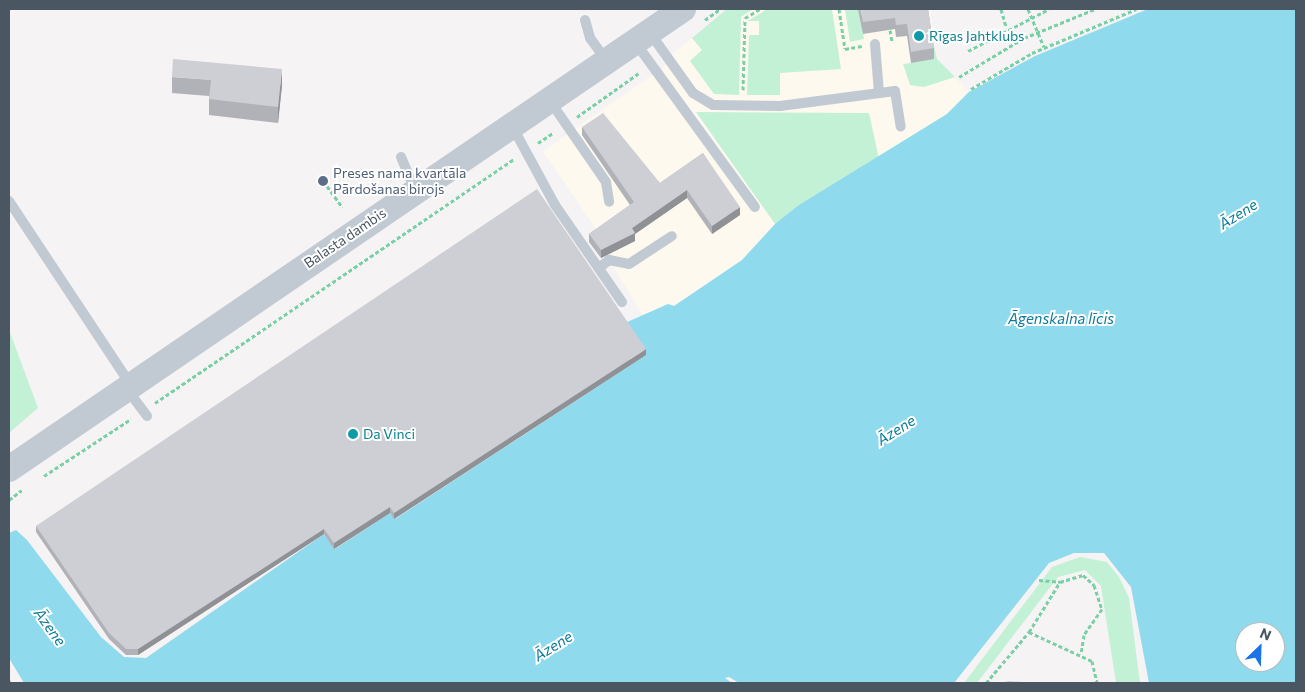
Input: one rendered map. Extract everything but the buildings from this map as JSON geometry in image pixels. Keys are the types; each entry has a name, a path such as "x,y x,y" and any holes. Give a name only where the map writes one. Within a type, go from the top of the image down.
{"street":[{"name":"Balasta dambis","path":"17,479 128,386 512,126 641,36 690,18"}],"lane":[{"path":"585,20 590,38 606,60"},
{"path":"641,36 693,93 713,105 780,106 895,92 901,127"},
{"path":"641,36 652,64 755,207"},
{"path":"874,44 879,93"},
{"path":"550,100 606,182 609,202"},
{"path":"512,126 527,150 555,204 622,302"},
{"path":"401,157 416,191"},
{"path":"9,201 145,414"},
{"path":"598,268 609,260 628,264 672,236"}],"path":[{"path":"690,18 720,9"},
{"path":"743,105 745,18 760,9"},
{"path":"1001,9 1006,27"},
{"path":"1028,9 1044,48"},
{"path":"968,50 1006,27 1049,9"},
{"path":"959,77 1038,33 1095,9"},
{"path":"971,89 1044,48 1136,9"},
{"path":"41,478 145,414 652,64"},
{"path":"327,186 342,207"},
{"path":"9,500 17,479"},
{"path":"1040,580 1060,582 1083,575 1094,585 1102,609 1084,635 1081,653"},
{"path":"986,683 1029,632 1060,582"},
{"path":"1029,632 1081,653 1092,661 1097,683"}],"shaded area":[{"path":"727,9 930,9 937,59 969,92 947,114 775,224 742,260 674,306 668,304 644,317 606,255 599,234 543,151 664,67 668,58"}],"green space":[{"path":"727,9 753,9 741,17 739,95 714,94 690,61 702,50 692,38"},
{"path":"767,9 832,9 841,69 780,73 780,95 747,95 749,35 759,35 759,21 748,21"},
{"path":"845,9 859,10 864,39 850,42"},
{"path":"926,9 937,59 955,77 924,87 910,85 903,64 911,63"},
{"path":"969,92 975,125 840,180 775,224 696,112 869,113 879,159 947,114"},
{"path":"9,330 38,408 9,433"},
{"path":"1080,557 1107,562 1119,577 1129,598 1140,683 1116,683 1101,586 1085,570 1058,577 977,683 964,683 1052,567"}],"water":[{"name":"Āgenskalna līcis","path":"1148,9 1296,9 1296,683 1149,683 1131,587 1104,553 1074,553 1049,563 954,683 739,683 729,677 725,678 732,683 24,683 9,658 9,533 16,530 27,540 101,637 124,657 146,658 324,534 335,549 390,513 395,519 646,355 625,323 668,304 674,306 742,260 775,224 799,205 947,114 969,92 1035,56"}],"place":[{"name":"Rīgas Jahtklubs","path":"919,36"},
{"name":"Preses nama kvartāla Pārdošanas birojs","path":"323,181"},
{"name":"Da Vinci","path":"353,434"}],"water label":[{"name":"Āzene","path":"1238,214"},
{"name":"Āzene","path":"896,430"},
{"name":"Āzene","path":"50,627"},
{"name":"Āzene","path":"553,646"}]}
